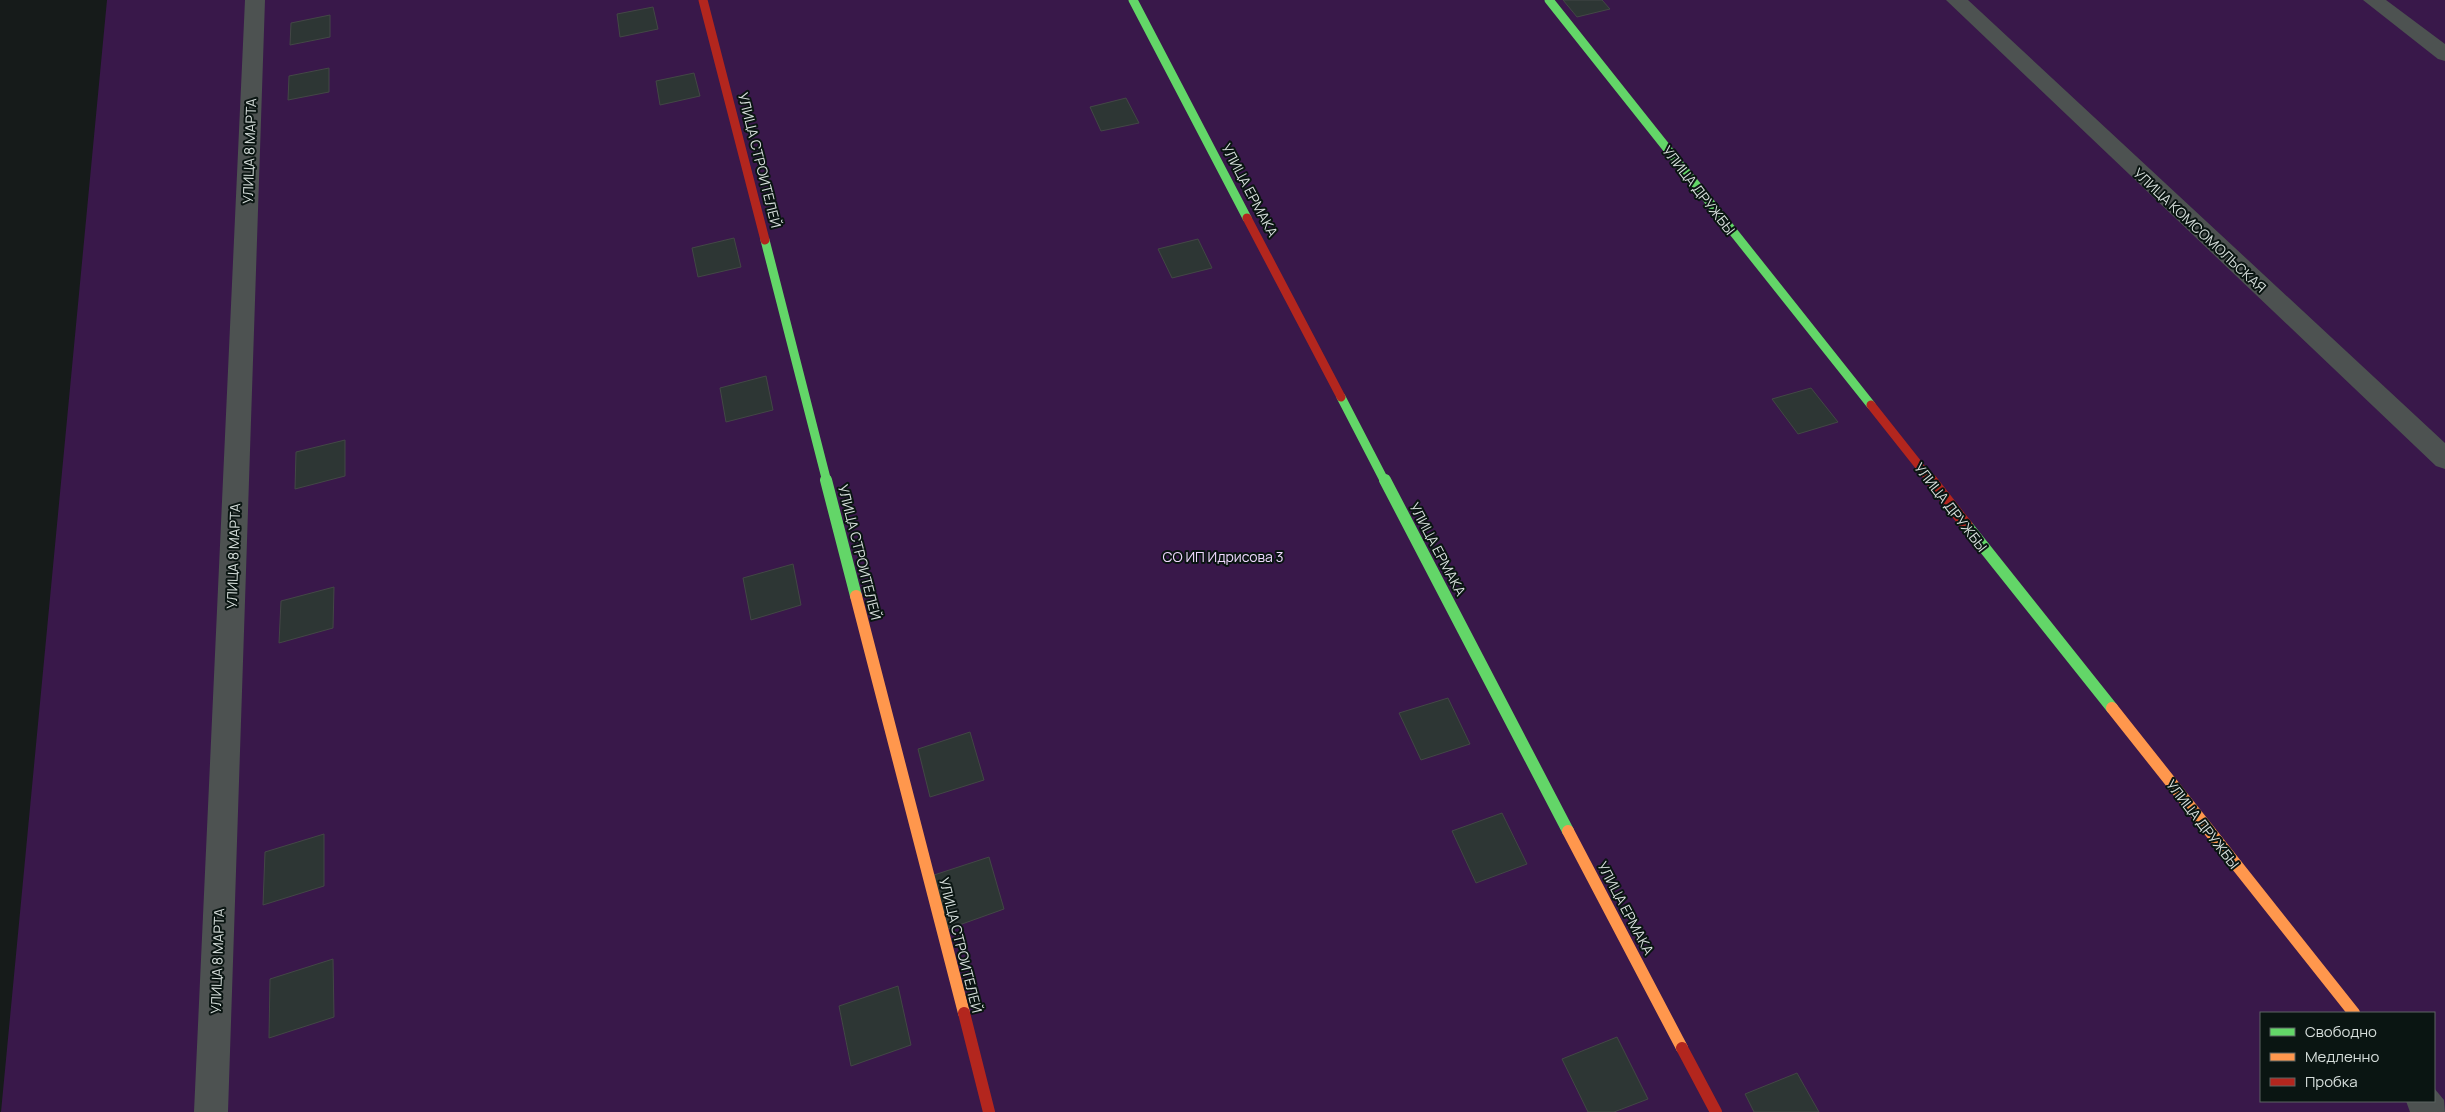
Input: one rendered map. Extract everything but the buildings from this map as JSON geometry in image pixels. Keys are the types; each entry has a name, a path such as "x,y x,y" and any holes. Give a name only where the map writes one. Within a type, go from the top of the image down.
{"street":[{"name":"УЛИЦА 8 МАРТА","path":"211,1112 255,0"},
{"name":"УЛИЦА СТРОИТЕЛЕЙ","path":"703,0 989,1112"},
{"name":"УЛИЦА ЕРМАКА","path":"1133,0 1716,1112"},
{"name":"УЛИЦА ДРУЖБЫ","path":"1549,0 2353,1012"},
{"name":"УЛИЦА КОМСОМОЛЬСКАЯ","path":"1956,0 2445,460"},
{"path":"2373,0 2445,54"}],"green space":[{"name":"СО ИП Идрисова 3","path":"107,0 2445,0 2445,1112 1,1112"}],"traffic: fast":[{"path":"1133,0 1247,218"},
{"path":"1549,0 1871,405"},
{"path":"765,240 856,596"},
{"path":"1341,397 1568,831"},
{"path":"1967,526 2112,708"}],"traffic: slow":[{"path":"856,596 964,1013"},
{"path":"2112,708 2353,1012"},
{"path":"1568,831 1682,1048"}],"traffic: jam":[{"path":"703,0 765,240"},
{"path":"1247,218 1341,397"},
{"path":"1871,405 1967,526"},
{"path":"964,1013 989,1112"},
{"path":"1682,1048 1716,1112"}]}
